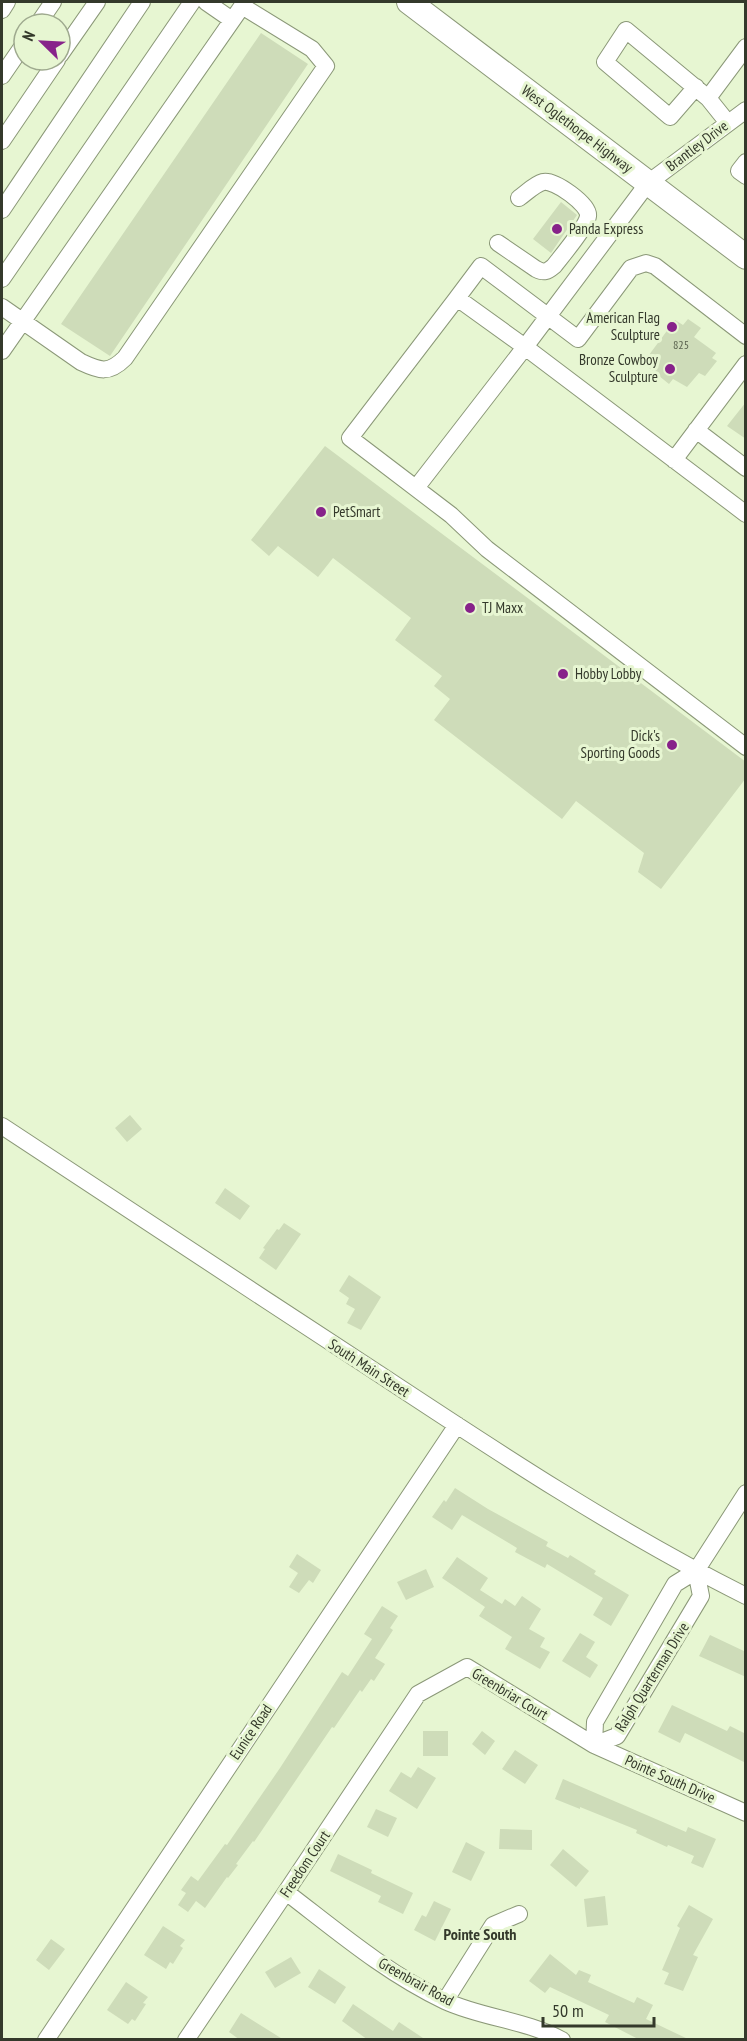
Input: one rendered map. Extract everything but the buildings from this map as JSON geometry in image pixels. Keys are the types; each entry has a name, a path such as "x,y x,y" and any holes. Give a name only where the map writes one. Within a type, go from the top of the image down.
{"highway":[{"name":"West Oglethorpe Highway","path":"409,2 743,254"}],"street":[{"path":"2,10 7,2"},
{"path":"72,38 97,2"},
{"path":"2,210 142,2"},
{"path":"2,279 192,2"},
{"path":"2,307 81,362 94,368 108,370 115,368 125,358 327,66 312,49 240,9 207,2"},
{"path":"2,351 240,9"},
{"path":"728,123 702,92 626,30 605,62 670,117 702,92 746,47"},
{"path":"2,76 12,61"},
{"path":"2,141 49,72"},
{"name":"Brantley Drive","path":"416,488 648,183 746,110"},
{"path":"746,162 739,171 746,176"},
{"path":"498,243 536,269 543,272 548,271 589,217 588,210 582,204 556,184 549,182 542,182 519,198"},
{"path":"746,336 655,266 645,263 631,268 578,339 481,266 350,438 451,515 486,549 746,747"},
{"path":"458,298 746,514"},
{"path":"674,460 746,364"},
{"path":"696,430 746,468"},
{"name":"South Main Street","path":"2,1126 579,1503 696,1571 746,1596"},
{"name":"Eunice Road","path":"46,2040 457,1425"},
{"name":"Ralph Quarterman Drive","path":"696,1571 701,1596 617,1736 594,1745 594,1722 675,1584 696,1571 743,1502"},
{"name":"Greenbriar Court","path":"425,1690 467,1667 594,1745"},
{"name":"Freedom Court","path":"186,2040 418,1694 425,1690"},
{"name":"Pointe South Drive","path":"594,1745 746,1813"},
{"name":"Greenbrair Road","path":"286,1892 381,1965 446,2001 486,2016 551,2033 562,2040"},
{"path":"446,2001 493,1925 519,1914"}],"place":[{"name":"Panda Express","path":"557,229"},
{"name":"American Flag Sculpture","path":"672,327"},
{"name":"Bronze Cowboy Sculpture","path":"670,369"},
{"name":"PetSmart","path":"321,512"},
{"name":"TJ Maxx","path":"470,608"},
{"name":"Hobby Lobby","path":"563,674"},
{"name":"Dick's Sporting Goods","path":"672,745"}],"district":[{"name":"Pointe South","path":"480,1934"}]}
